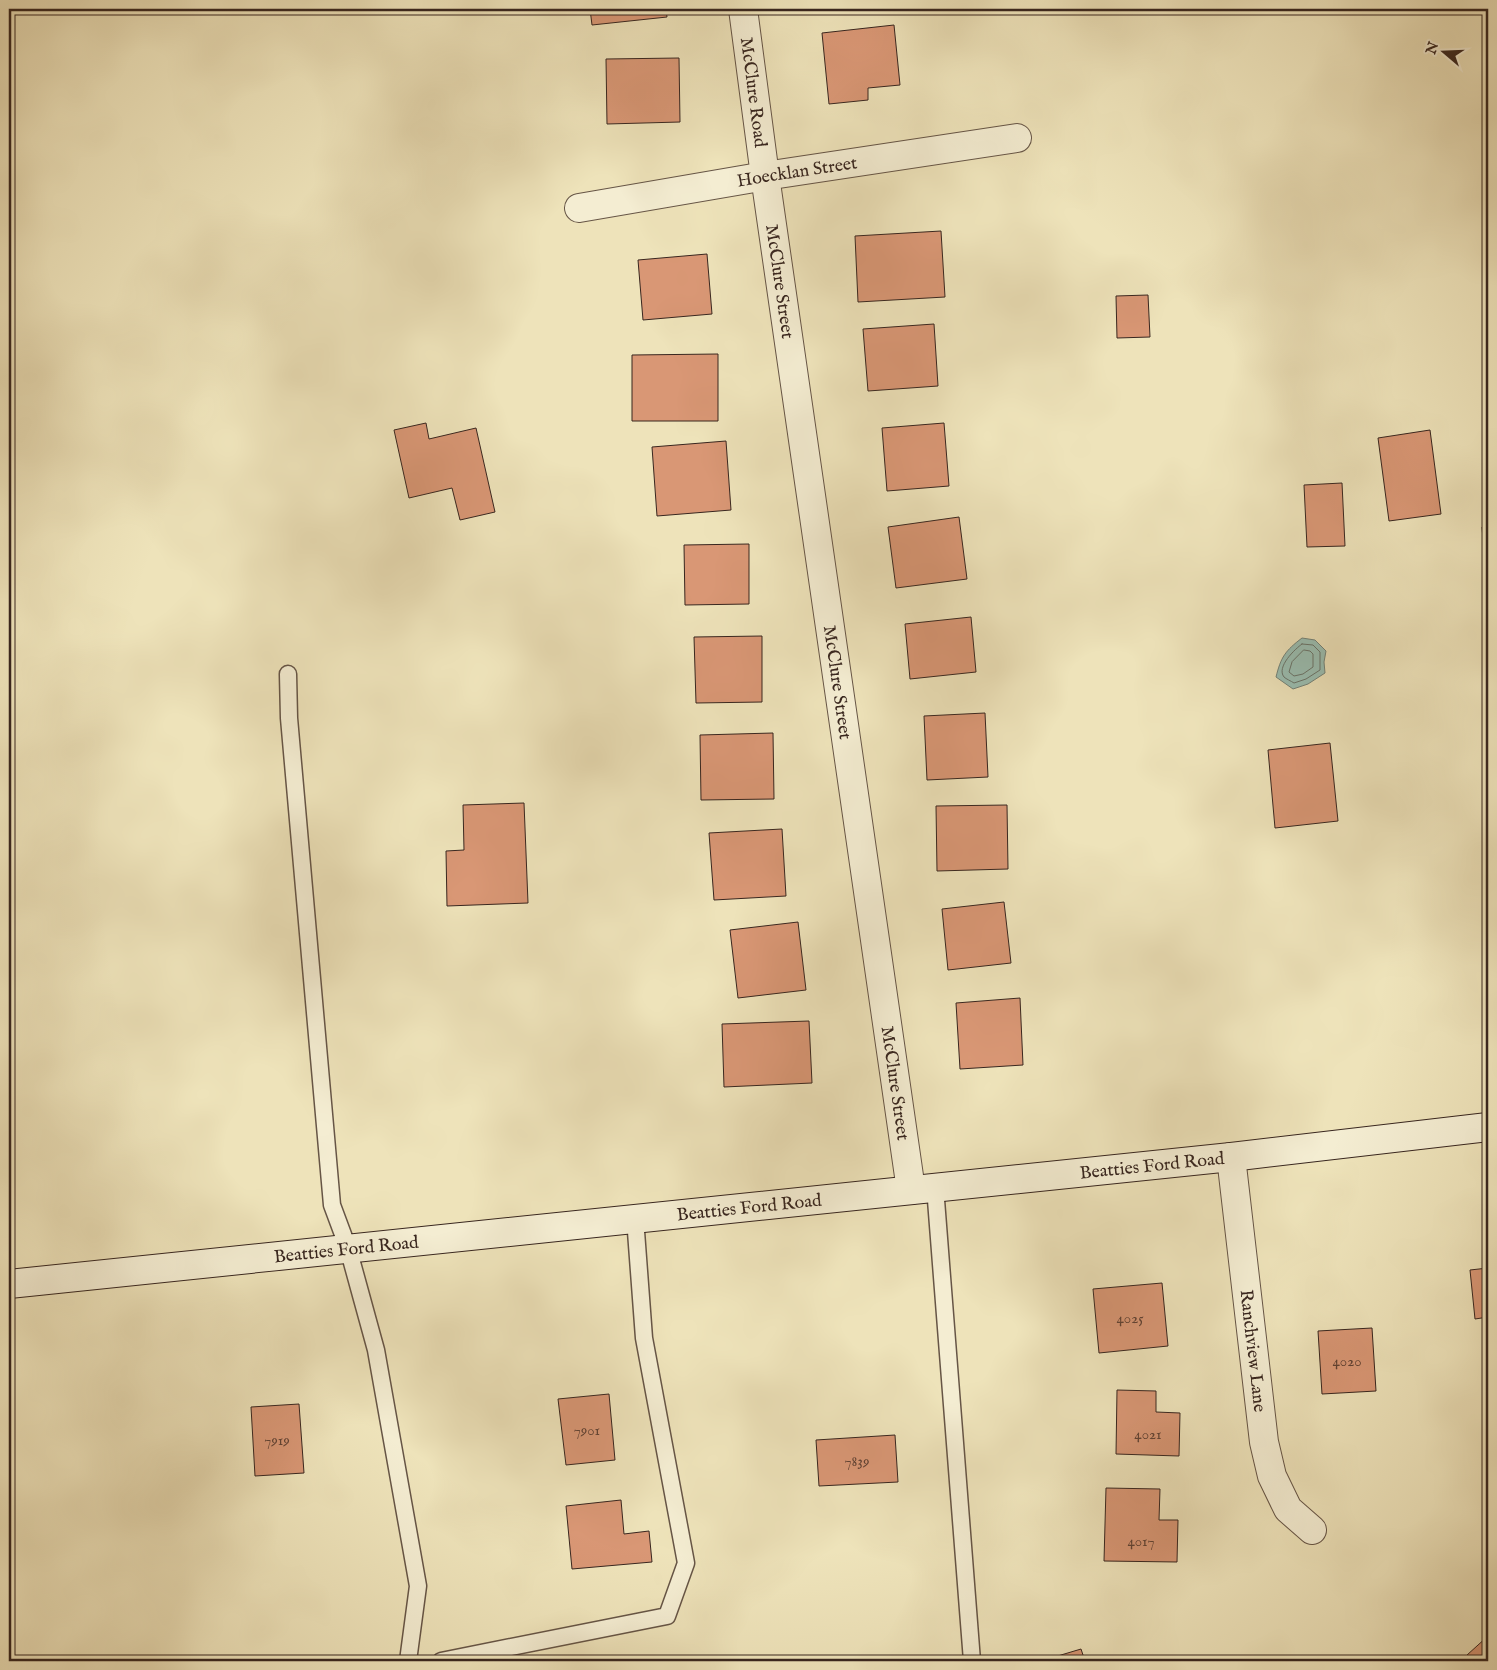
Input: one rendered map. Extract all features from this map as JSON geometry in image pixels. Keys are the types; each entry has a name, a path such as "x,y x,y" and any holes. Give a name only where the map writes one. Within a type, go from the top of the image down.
{"street":[{"name":"McClure Road","path":"743,9 765,176"},
{"name":"Hoecklan Street","path":"579,208 765,176 1017,138"},
{"name":"McClure Street","path":"765,176 923,1188"},
{"name":"Beatties Ford Road","path":"9,1284 1231,1157 1488,1127"},
{"name":"Ranchview Lane","path":"1231,1157 1264,1442 1272,1476 1288,1509 1312,1530"}],"lane":[{"path":"288,674 289,718 332,1204 348,1248 376,1350 418,1586 408,1661"},
{"path":"923,1188 972,1661"},
{"path":"441,1661 667,1616 686,1563 644,1338 635,1218"}],"water":[{"path":"1302,638 1315,640 1326,651 1325,673 1308,684 1293,689 1276,677 1284,655"}],"building":[{"path":"590,9 666,9 667,17 592,25"},
{"path":"894,25 900,85 868,88 868,100 829,104 822,33"},
{"path":"679,58 680,122 607,124 606,59"},
{"path":"941,231 945,297 858,302 855,236"},
{"path":"707,254 712,314 643,320 638,260"},
{"path":"1148,295 1150,337 1117,338 1116,296"},
{"path":"934,324 938,386 868,391 863,329"},
{"path":"718,354 718,421 632,421 632,355"},
{"path":"426,423 429,439 476,428 495,512 460,520 452,488 409,498 394,430"},
{"path":"944,423 949,486 887,491 882,428"},
{"path":"1430,430 1441,514 1389,521 1378,438"},
{"path":"726,441 731,510 657,516 652,447"},
{"path":"1342,483 1345,546 1307,547 1304,485"},
{"path":"959,517 967,579 896,588 888,527"},
{"path":"1482,527 1488,527 1488,576 1486,576"},
{"path":"749,544 749,604 685,605 684,545"},
{"path":"971,617 976,672 910,679 905,624"},
{"path":"762,636 762,702 696,703 694,637"},
{"path":"985,713 988,777 927,780 924,716"},
{"path":"773,733 774,799 701,800 700,735"},
{"path":"1330,743 1338,821 1275,828 1268,750"},
{"path":"524,803 528,903 447,906 446,851 464,850 463,805"},
{"path":"1007,805 1008,869 937,871 936,806"},
{"path":"782,829 786,896 714,900 709,833"},
{"path":"1004,902 1011,963 948,970 942,909"},
{"path":"798,922 806,990 738,998 730,930"},
{"path":"1020,998 1023,1065 960,1069 956,1003"},
{"path":"809,1021 812,1083 724,1087 722,1024"},
{"path":"1488,1268 1488,1317 1475,1319 1470,1270"},
{"path":"1162,1283 1168,1346 1099,1353 1093,1289"},
{"path":"1372,1328 1376,1391 1322,1394 1318,1331"},
{"path":"1117,1390 1156,1391 1156,1412 1180,1413 1179,1456 1116,1454"},
{"path":"609,1394 615,1460 566,1465 558,1399"},
{"path":"299,1404 304,1473 255,1476 251,1407"},
{"path":"895,1435 898,1482 819,1486 816,1440"},
{"path":"1106,1488 1160,1489 1159,1520 1178,1520 1177,1562 1104,1561"},
{"path":"621,1500 624,1534 649,1531 652,1562 572,1569 566,1506"},
{"path":"1488,1636 1488,1661 1472,1661 1467,1655"},
{"path":"1081,1649 1085,1661 1041,1661"}]}
